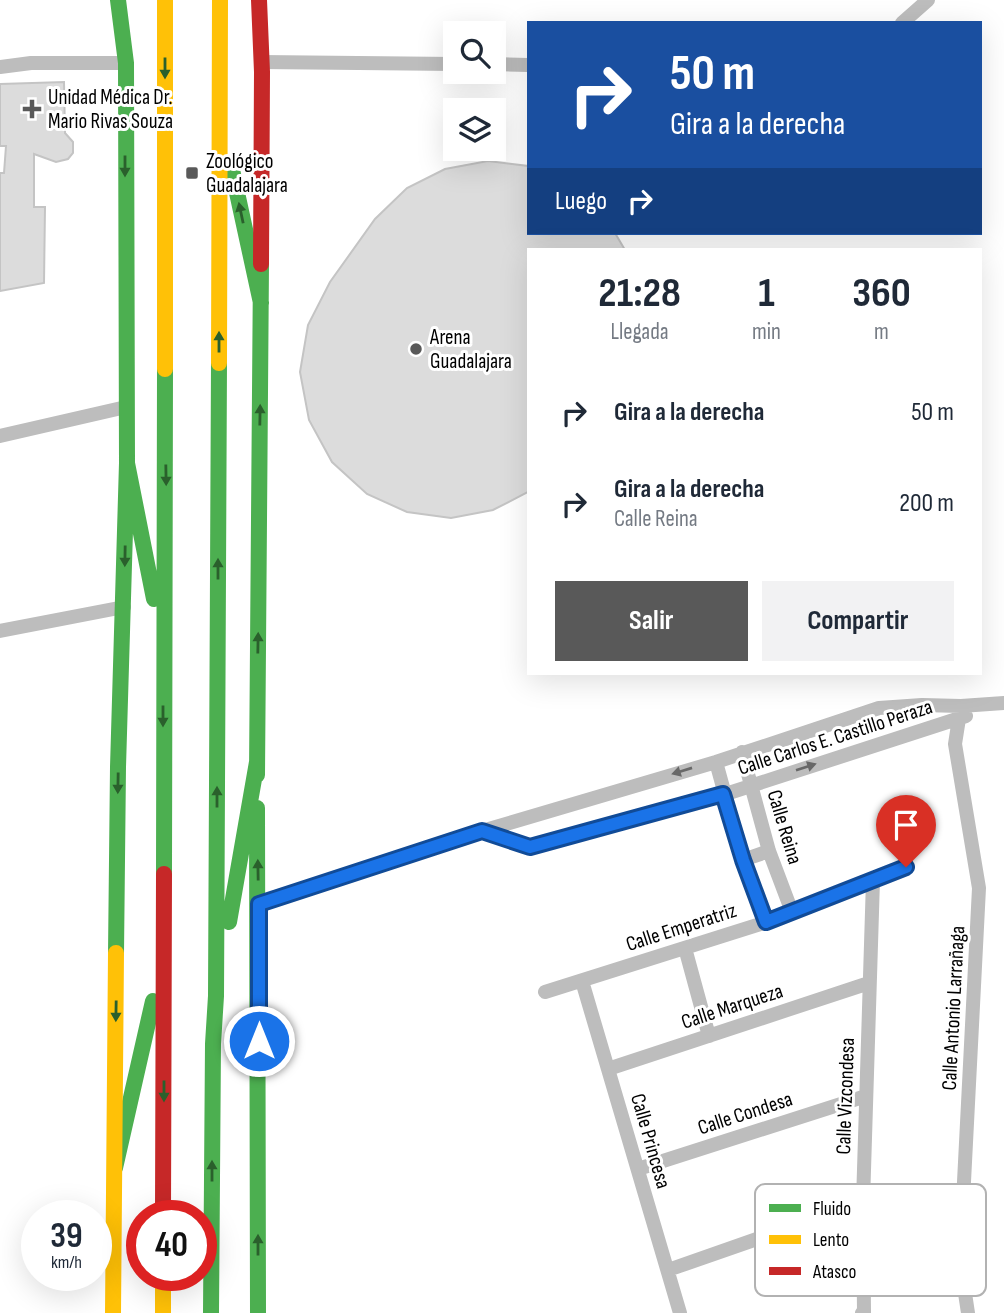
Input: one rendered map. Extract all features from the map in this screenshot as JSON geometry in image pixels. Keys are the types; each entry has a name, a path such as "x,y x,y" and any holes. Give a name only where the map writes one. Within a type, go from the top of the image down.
{"main road":[{"path":"113,1313 118,766 127,463 126,63 118,0"},
{"path":"163,1200 165,0"},
{"path":"211,1313 213,1044 216,996 220,0"},
{"path":"258,1313 257,762 261,303 259,0"},
{"path":"220,117 261,303"},
{"path":"127,463 163,648"},
{"path":"216,996 257,762"},
{"path":"114,1168 126,1126 164,948"},
{"path":"163,1291 163,1313"}],"street":[{"path":"904,21 928,0"},
{"path":"261,62 443,64"},
{"path":"0,67 31,63 126,63"},
{"path":"506,64 527,65"},
{"path":"0,436 126,407"},
{"path":"0,631 124,607"},
{"name":"Calle Carlos E. Castillo Peraza","path":"482,831 530,847 723,794 960,713 1000,703"},
{"name":"Calle Carlos E. Castillo Peraza","path":"259,904 482,831 716,762 880,708 922,705 960,713"},
{"name":"Calle Antonio Larrañaga","path":"960,713 955,744 979,888 964,1184"},
{"name":"Calle Reina","path":"742,752 769,851 792,912"},
{"path":"716,762 743,860 766,922"},
{"path":"743,860 769,851"},
{"name":"Calle Emperatriz","path":"545,992 766,922 906,867"},
{"name":"Calle Vizcondesa","path":"864,1184 873,880"},
{"path":"685,948 709,1036"},
{"name":"Calle Princesa","path":"582,981 680,1313"},
{"name":"Calle Marqueza","path":"608,1069 869,983"},
{"name":"Calle Condesa","path":"638,1169 866,1096"},
{"path":"668,1270 755,1240"}],"building":[{"path":"64,82 65,133 73,142 73,153 68,159 56,162 34,154 34,207 45,207 44,283 0,291 0,173 4,173 6,146 0,146 0,84"},
{"name":"Arena Guadalajara","path":"488,161 527,166 527,235 616,235 624,248 527,248 527,493 493,510 451,518 407,512 367,494 332,462 309,420 300,372 308,325 330,282 375,219 407,188 445,169"}],"traffic: fast":[{"path":"116,953 118,767 127,463 126,63 118,0"},
{"path":"231,165 261,303"},
{"path":"257,775 261,264"},
{"path":"211,1313 213,1044 216,996 219,363"},
{"path":"164,874 165,369"},
{"path":"127,463 154,599"},
{"path":"229,922 257,762"},
{"path":"257,808 258,1313"},
{"path":"115,1168 153,1001"}],"traffic: slow":[{"path":"165,0 165,369"},
{"path":"219,363 220,0"},
{"path":"113,1313 116,953"},
{"path":"163,1291 163,1313"}],"traffic: jam":[{"path":"259,0 262,72 261,264"},
{"path":"163,1200 164,874"}],"place":[{"name":"Unidad Médica Dr. Mario Rivas Souza","path":"32,109"},
{"name":"Zoológico Guadalajara","path":"192,173"},
{"name":"Arena Guadalajara","path":"416,349"}],"route":[{"path":"259,1041 259,904 482,831 530,847 723,794 766,922 906,867"}]}
